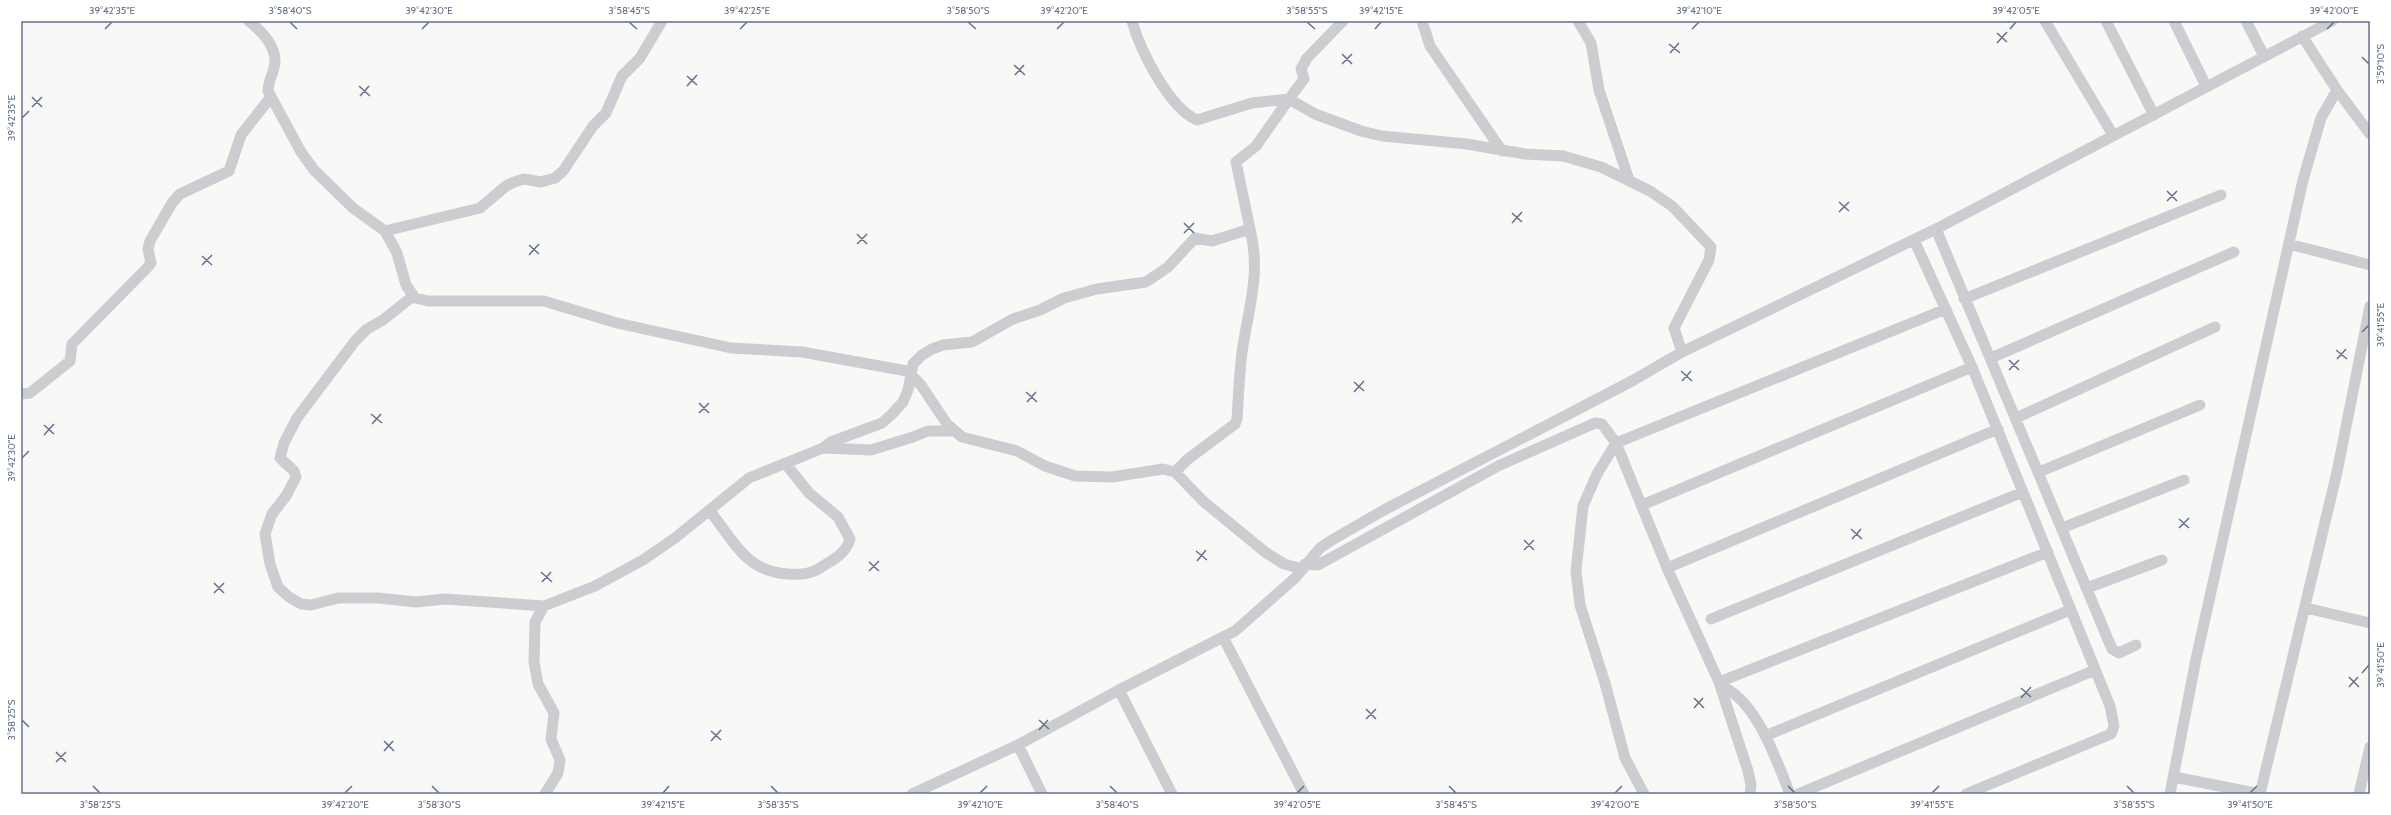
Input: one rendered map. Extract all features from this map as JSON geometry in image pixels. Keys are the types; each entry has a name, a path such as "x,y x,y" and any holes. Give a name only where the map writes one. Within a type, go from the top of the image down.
{"street":[{"path":"248,21 267,39 274,56 275,63 268,82 270,98 300,152 314,170 353,208 385,231 397,253 406,285 413,296 428,301 544,301 618,323 731,348 802,352 902,370 910,373 954,431 962,437 1017,451 1045,466 1074,476 1112,477 1155,469 1175,472 1203,501 1265,552 1284,564 1304,566 1318,565 1498,466 1595,423 1602,424 1616,444 1667,568 1720,684 1748,771 1751,785 1750,794"},
{"path":"385,231 480,208 506,186 514,182 524,179 541,182 559,174 568,167 593,126 606,113 622,76 640,58 662,21"},
{"path":"1132,21 1156,74 1175,104 1187,116 1197,120 1252,103 1289,99 1315,114 1361,131 1382,136 1467,144 1502,151 1563,156 1602,167 1650,191 1672,206 1710,247 1709,260 1674,328 1682,352"},
{"path":"1175,472 1188,459 1235,424 1237,419 1238,377 1252,302 1256,269 1255,249 1236,162 1256,146 1304,79 1301,69 1307,58 1343,21"},
{"path":"1422,21 1430,46 1502,151"},
{"path":"1578,21 1591,43 1599,90 1629,180"},
{"path":"2045,21 2113,135"},
{"path":"2106,21 2154,114"},
{"path":"2174,21 2206,86"},
{"path":"2246,21 2264,56"},
{"path":"915,793 1018,745 1119,690 1235,631 1254,616 1320,548 1338,536 1632,381 1682,352 1936,229 2302,36 2321,24 2332,21"},
{"path":"2302,36 2337,90 2369,129"},
{"path":"2170,794 2196,659 2303,180 2321,118 2337,90"},
{"path":"21,394 30,393 70,361 72,344 151,263 148,249 150,240 172,202 180,194 229,171 240,135 270,98"},
{"path":"1964,299 2221,195"},
{"path":"413,296 361,335 297,418 284,443 280,458 294,471 296,477 286,496 272,514 266,527 266,549 273,576 278,587 289,597 305,604 338,598 378,598 416,602 445,599 544,606 595,586 642,560 750,478 823,448 831,442 882,423 902,402 908,390 910,373 914,362 932,349 943,345 972,342 1013,319 1040,310 1064,298 1097,289 1146,282 1168,267 1195,238 1212,242 1250,229"},
{"path":"1936,229 1964,299 1991,358 2113,651 2119,653 2136,645"},
{"path":"1914,240 1972,367 1998,429 2110,706 2114,726 2111,734 1966,794"},
{"path":"2289,244 2370,265"},
{"path":"1991,358 2234,252"},
{"path":"2174,777 2260,794 2306,608 2337,472 2370,306"},
{"path":"1644,794 1624,758 1605,682 1580,605 1576,571 1583,506 1597,474 1616,444 1946,309"},
{"path":"2016,418 2215,327"},
{"path":"1642,505 1972,367"},
{"path":"2039,472 2200,405"},
{"path":"1667,568 1998,429"},
{"path":"823,448 871,450 914,438 928,431 954,431"},
{"path":"709,510 745,557 765,571 805,575 815,572 840,555 848,547 850,539 838,517 809,493 785,463"},
{"path":"2062,528 2184,480"},
{"path":"1711,619 2023,492"},
{"path":"1720,684 2048,552"},
{"path":"2087,588 2162,560"},
{"path":"544,606 535,622 534,662 538,684 554,713 551,739 560,760 558,773 545,794"},
{"path":"2306,608 2370,623"},
{"path":"1765,736 2070,610"},
{"path":"1223,637 1304,794"},
{"path":"1798,794 2095,670"},
{"path":"1720,684 1730,689 1738,696 1765,736 1790,794"},
{"path":"1119,690 1172,794"},
{"path":"1018,745 1042,794"},
{"path":"2359,794 2370,747"}]}
